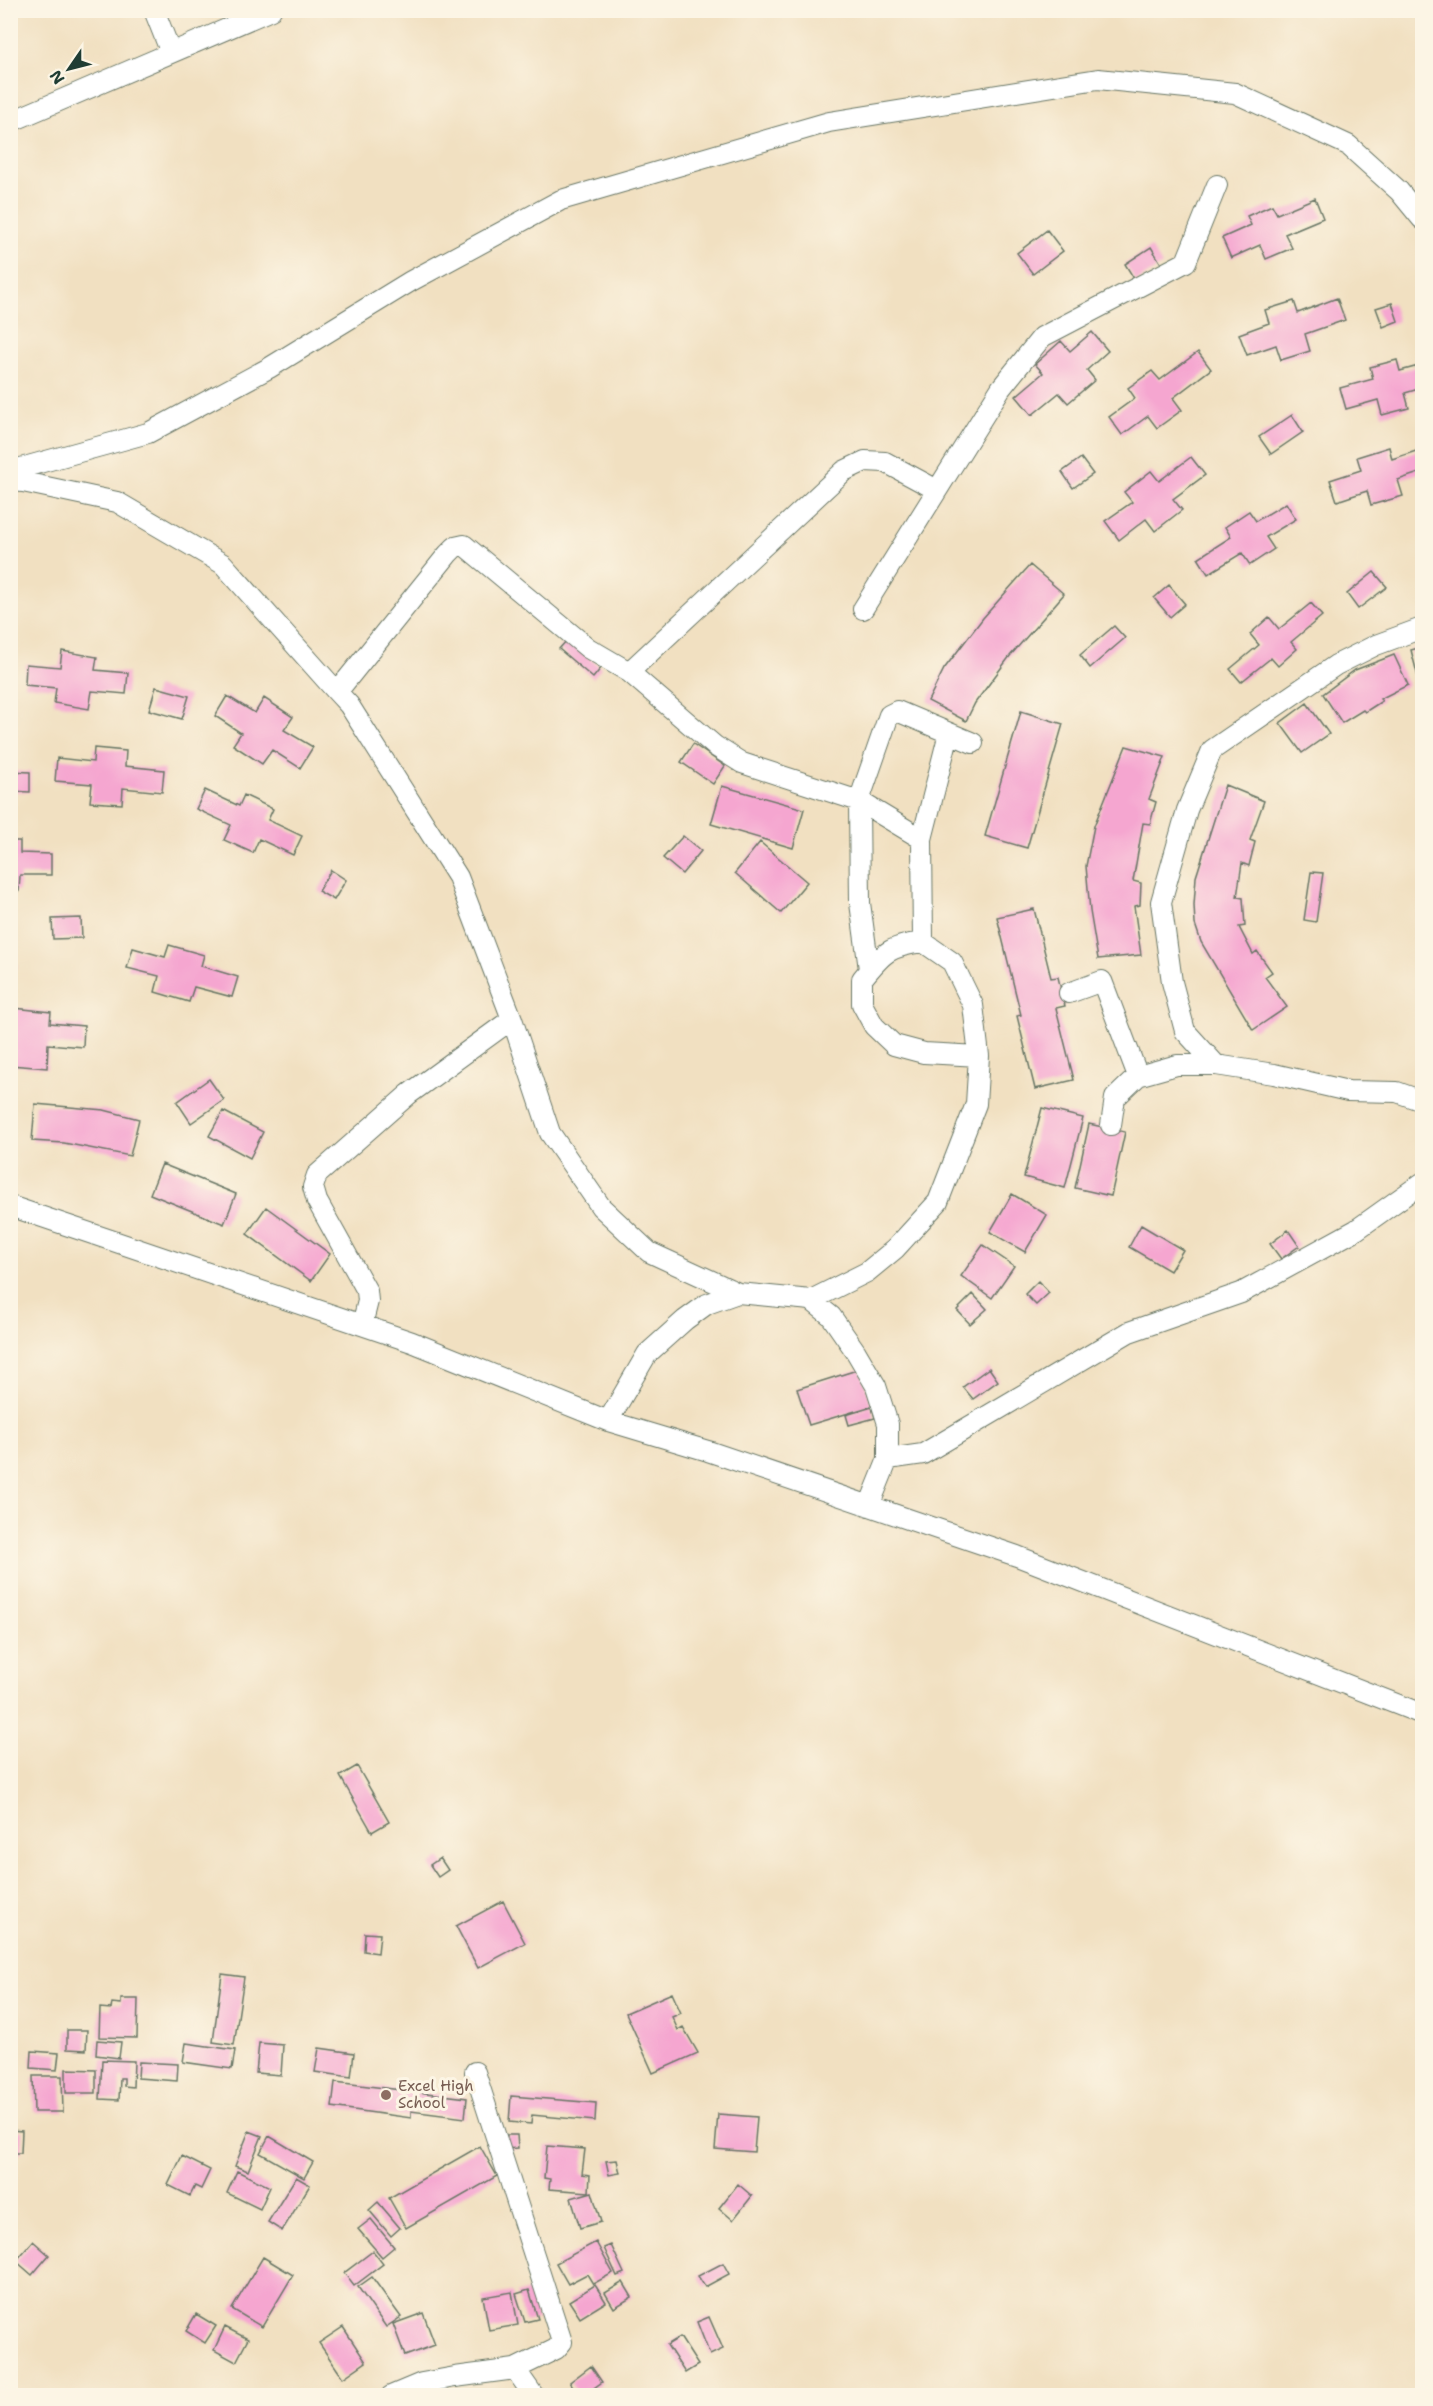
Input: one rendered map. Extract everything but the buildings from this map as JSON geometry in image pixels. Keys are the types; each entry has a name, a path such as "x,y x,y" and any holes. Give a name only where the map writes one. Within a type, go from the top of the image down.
{"street":[{"path":"154,10 171,52"},
{"path":"10,122 271,10"},
{"path":"10,471 148,433 269,368 411,281 561,200 829,122 1098,79 1236,93 1348,145 1399,191 1422,219"},
{"path":"863,609 1001,388 1042,337 1186,262 1217,185"},
{"path":"629,672 844,471 865,461 885,462 938,490"},
{"path":"10,481 117,502 223,564 349,705 458,877 512,1018 550,1132 601,1207 649,1252 738,1293 811,1300 867,1272 895,1249 938,1202 976,1104 979,1056 973,1005 952,962 923,942 900,944 883,954 862,979 862,1004 874,1026 894,1045 924,1053 979,1056"},
{"path":"337,692 448,554 455,547 464,545 588,648 629,672 714,746 742,763 859,801 922,839"},
{"path":"1216,1065 1185,1031 1172,982 1161,902 1187,810 1212,750 1336,665 1376,645 1422,628"},
{"path":"870,969 860,903 859,801 885,725 892,712 897,711 973,743"},
{"path":"923,942 922,839 949,733"},
{"path":"1069,993 1102,981 1138,1076"},
{"path":"362,1325 368,1301 367,1291 317,1201 313,1187 316,1175 409,1094 512,1018"},
{"path":"1111,1125 1115,1098 1138,1076 1177,1065 1216,1065 1274,1074 1348,1091 1397,1092 1422,1101"},
{"path":"888,1459 923,1454 1129,1332 1241,1293 1356,1230 1422,1182"},
{"path":"10,1206 412,1342 608,1421 708,1450 1017,1556 1422,1714"},
{"path":"608,1421 646,1354 707,1304 738,1293"},
{"path":"811,1300 831,1316 856,1352 876,1386 888,1424 888,1459 869,1506"},
{"path":"391,2396 422,2383 515,2369 556,2349 562,2342 475,2072"},
{"path":"515,2369 534,2396"}],"place":[{"name":"Excel High School","path":"386,2095"}]}
